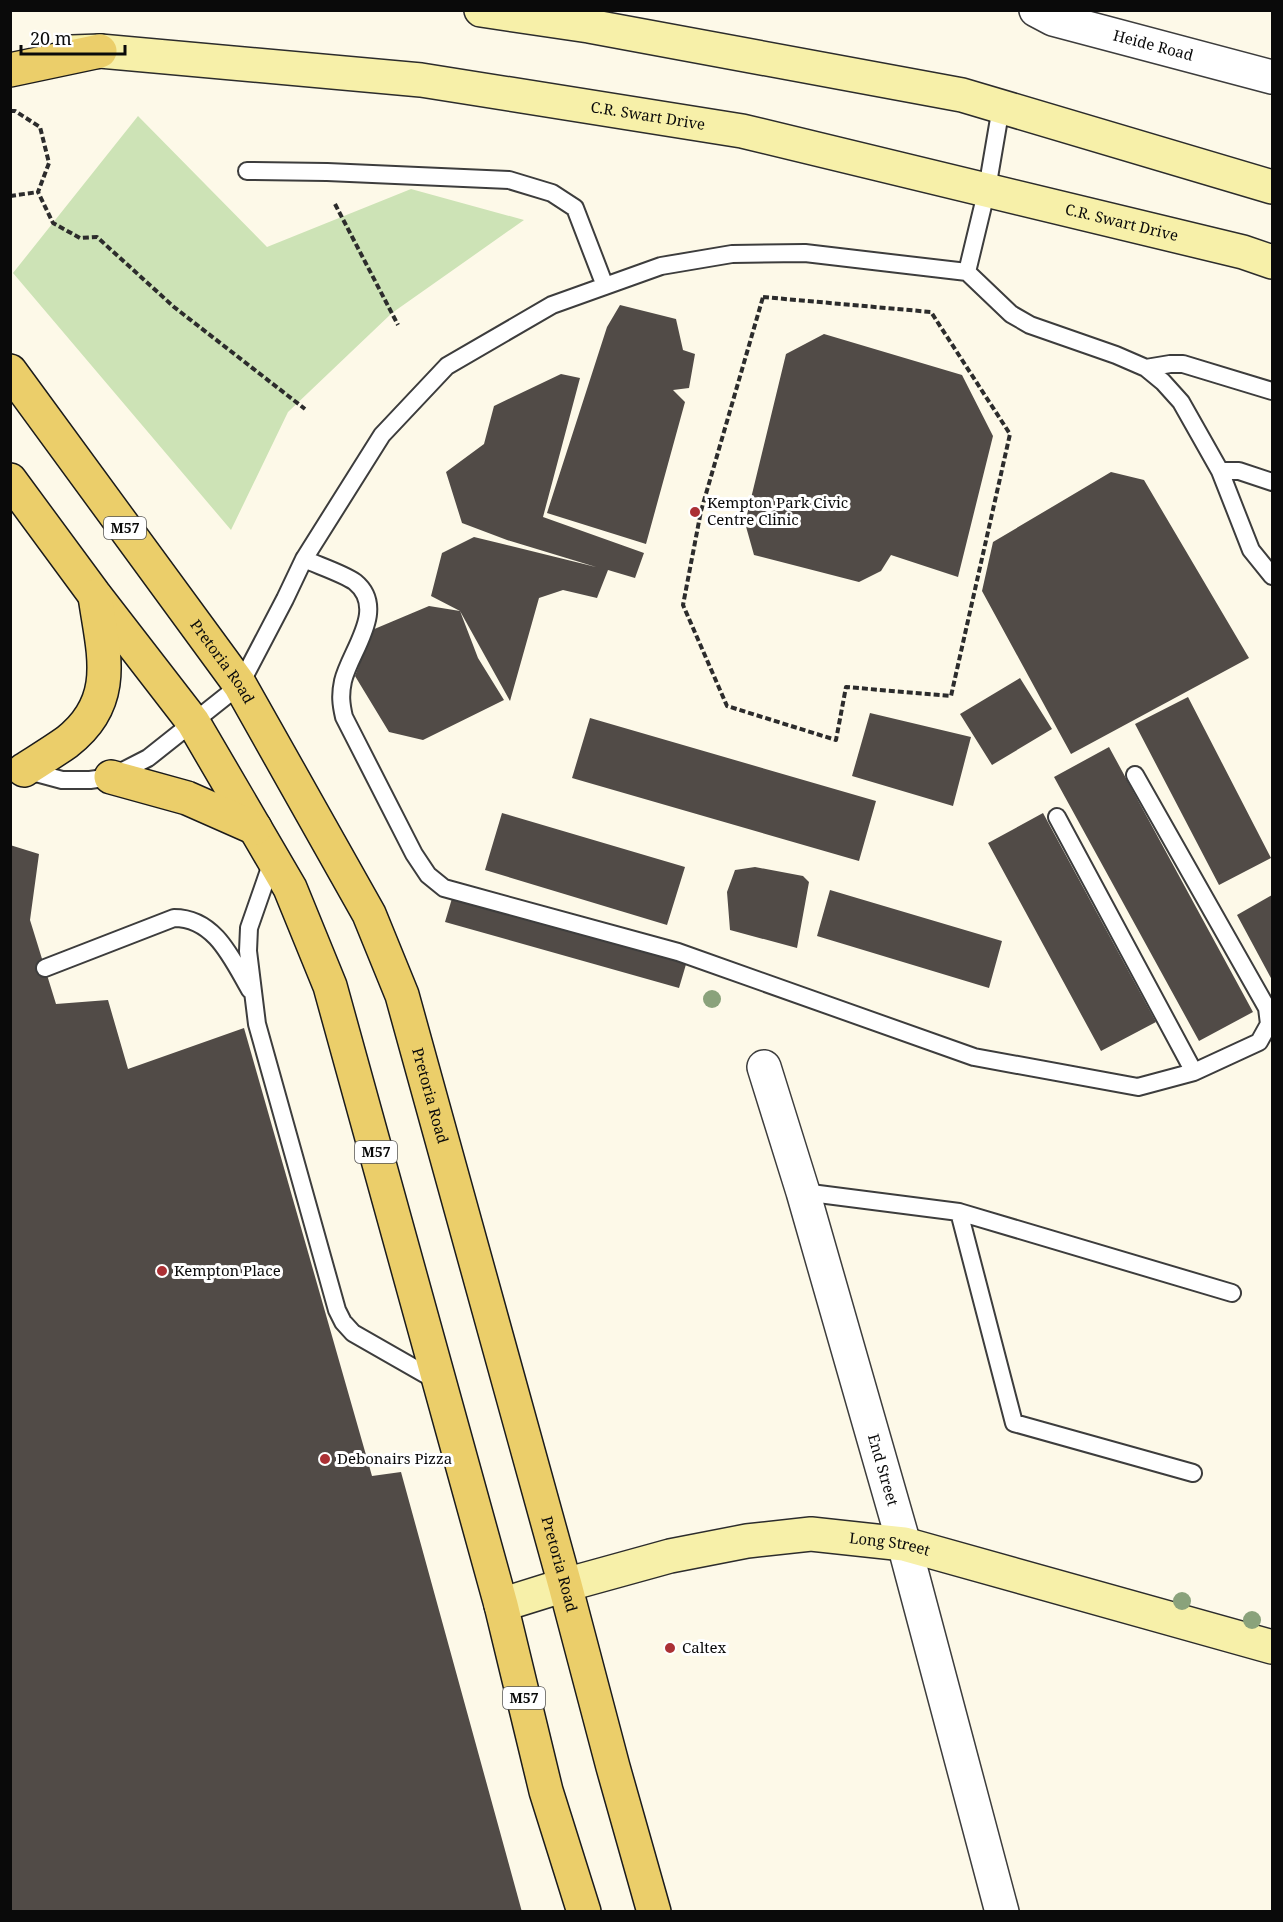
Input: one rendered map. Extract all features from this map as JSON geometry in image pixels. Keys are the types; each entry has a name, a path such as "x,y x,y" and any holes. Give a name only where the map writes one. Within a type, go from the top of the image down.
{"main road":[{"path":"482,10 588,26 962,95 1272,187"},
{"path":"10,70 100,51"},
{"name":"C.R. Swart Drive","path":"10,54 100,51 421,81 630,112 742,131 1243,252 1272,262"},
{"name":"Pretoria Road","path":"10,371 240,686 369,914 402,995 654,1911"},
{"name":"M57","path":"10,480 193,722 290,888 330,986 501,1605 546,1791 584,1911"},
{"path":"17,768 68,741 86,725 98,707 104,687 105,666 94,594"},
{"path":"111,777 187,798 255,828"},
{"name":"Long Street","path":"501,1605 670,1556 747,1541 811,1534 904,1544 1272,1647"}],"street":[{"name":"Heide Road","path":"1036,10 1053,19 1272,77"},
{"name":"End Street","path":"764,1067 803,1192 904,1544 1002,1911"}],"lane":[{"path":"967,272 987,189 1001,107"},
{"path":"247,171 509,180 552,193 575,208 606,286"},
{"path":"17,768 62,780 111,777 148,759 240,686 304,559 382,435 447,366 552,305 661,266 732,254 805,253 967,272 1011,314 1030,325 1146,368 1181,402 1220,471 1251,550 1272,576"},
{"path":"1146,368 1183,364 1272,391"},
{"path":"1220,471 1239,471 1272,482"},
{"path":"304,559 354,582 367,600 368,623 344,679 340,701 344,717 414,854 428,875 444,888 678,952 974,1057 1138,1087 1194,1072 1259,1042 1269,1024 1267,1008 1135,775"},
{"path":"1056,817 1194,1072"},
{"path":"273,858 249,928 248,951 253,996 257,1024 337,1310 353,1333 440,1383"},
{"path":"45,968 174,918 183,918 203,924 224,945 253,996"},
{"path":"803,1192 959,1212 1232,1293"},
{"path":"959,1212 1014,1423 1193,1473"}],"path":[{"path":"10,111 15,111 40,127 49,163 38,192 53,223 80,238 97,237 174,308 305,409"},
{"path":"10,196 38,192"},
{"path":"335,204 398,325"},
{"path":"763,297 882,308 931,312 1010,434 951,696 846,687 836,740 727,706 683,604 701,511 763,297"}],"green space":[{"path":"138,116 267,247 411,189 524,220 392,313 288,412 231,530 13,273"}],"building":[{"path":"620,305 676,319 683,350 695,354 689,388 673,390 685,402 646,544 547,513 607,327"},
{"path":"824,334 962,375 993,436 958,577 891,555 881,571 859,582 754,555 745,523 786,354"},
{"path":"561,374 580,378 543,517 644,553 635,578 608,570 597,598 563,590 539,598 510,701 460,611 431,596 442,553 474,537 596,567 507,540 462,523 446,472 484,444 494,406"},
{"path":"1111,472 1144,480 1249,658 1071,754 982,591 993,542"},
{"path":"429,606 460,611 478,658 504,700 423,740 389,732 355,676 372,630"},
{"path":"1020,678 1052,729 992,765 960,714"},
{"path":"1188,697 1271,858 1219,885 1135,724"},
{"path":"870,713 971,737 953,806 852,776"},
{"path":"590,718 876,801 859,861 572,778"},
{"path":"1109,747 1253,1012 1199,1041 1054,777"},
{"path":"502,813 685,867 667,925 485,870"},
{"path":"1043,813 1156,1022 1101,1051 988,843"},
{"name":"Kempton Place","path":"10,845 39,854 30,920 56,1004 108,1000 128,1069 244,1028 372,1476 401,1472 522,1912 10,1912"},
{"path":"755,867 803,876 809,882 797,948 730,930 727,892 735,870"},
{"path":"830,890 1002,941 989,988 817,936"},
{"path":"453,895 687,961 679,988 445,922"},
{"path":"1272,895 1272,980 1237,915"}],"place":[{"name":"Kempton Park Civic Centre Clinic","path":"695,512"},
{"name":"Kempton Place","path":"162,1271"},
{"name":"Debonairs Pizza","path":"325,1459"},
{"name":"Caltex","path":"670,1648"}]}
